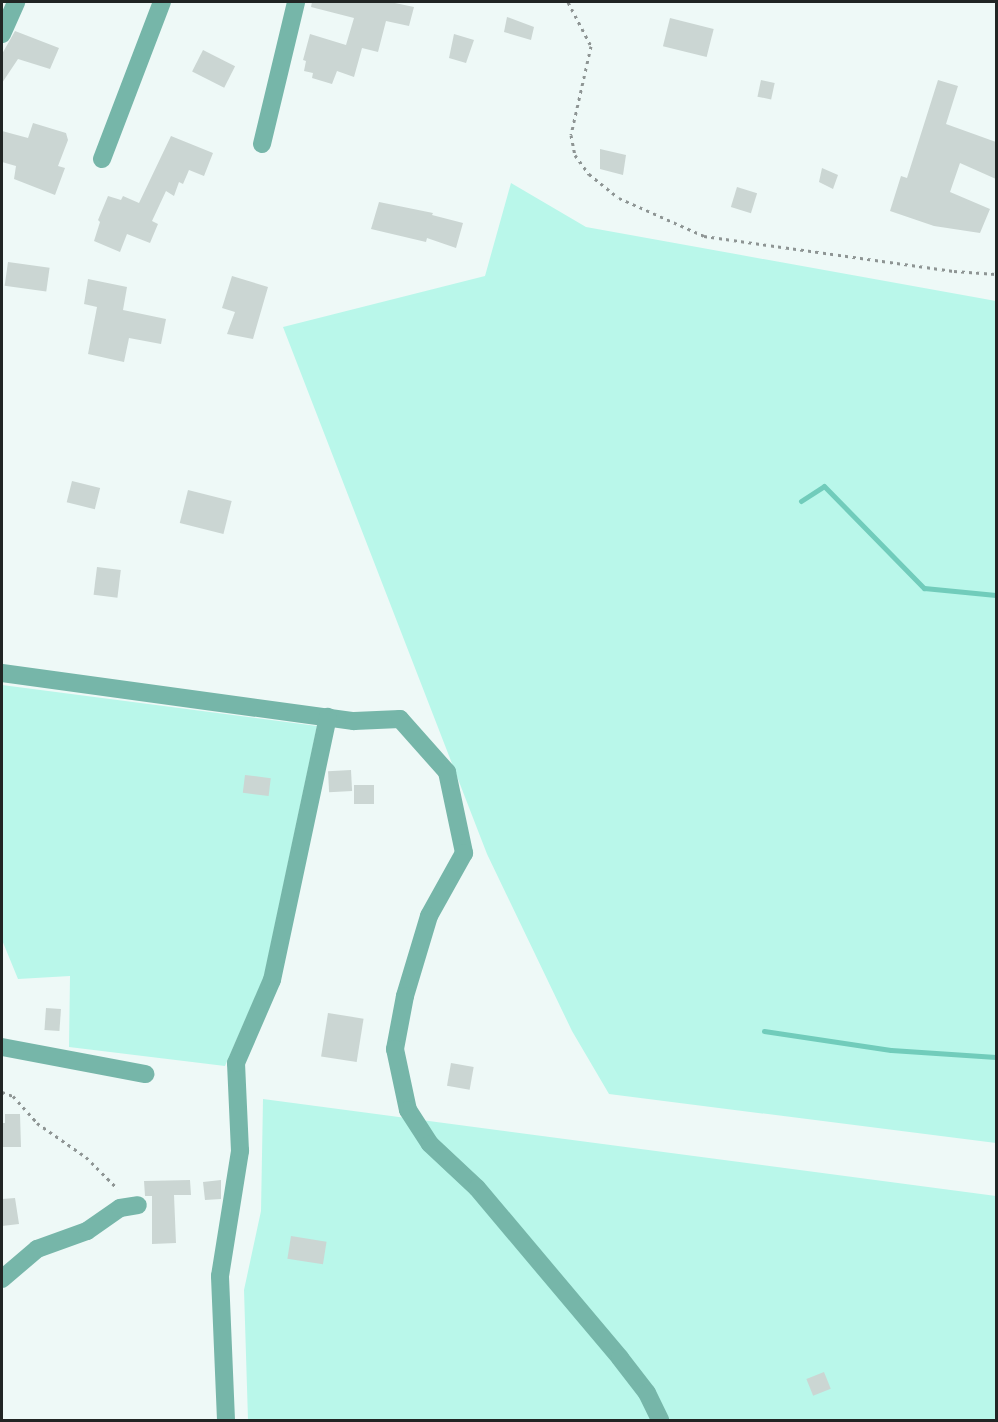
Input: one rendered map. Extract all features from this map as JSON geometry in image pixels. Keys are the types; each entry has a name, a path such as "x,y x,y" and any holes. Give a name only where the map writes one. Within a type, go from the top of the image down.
{"street":[{"path":"2,34 16,2"},
{"path":"102,159 162,2"},
{"path":"262,144 296,2"},
{"path":"2,673 354,721 400,719 447,772 464,853 429,916 405,996 395,1049 408,1110 430,1144 477,1188 620,1358 647,1393 660,1420"},
{"path":"226,1420 220,1276 240,1151 236,1064 272,981 328,717"},
{"path":"2,1047 145,1074"},
{"path":"2,1279 37,1249 87,1231 120,1208 138,1205"}],"path":[{"path":"568,2 591,45 571,135 575,155 589,174 619,198 704,236 954,271 996,274"},
{"path":"2,1092 13,1096 37,1123 86,1157 117,1189 138,1205"}],"green space":[{"path":"511,183 586,227 996,301 996,1143 609,1094 572,1031 487,854 283,327 485,276"},
{"path":"2,685 317,726 264,977 225,1066 69,1047 70,976 18,979 2,940"},
{"path":"263,1099 996,1196 996,1420 248,1420 244,1290 261,1211"}],"building":[{"path":"312,2 390,2 414,7 409,26 386,21 378,52 362,48 354,77 337,71 332,84 312,78 313,73 304,71 306,61 303,60 310,34 346,45 354,18 311,7"},
{"path":"507,17 534,27 531,40 504,32"},
{"path":"670,18 714,29 707,57 663,46"},
{"path":"15,31 59,48 50,69 18,59 2,83 2,54"},
{"path":"454,34 474,40 466,63 449,58"},
{"path":"203,50 235,66 224,88 192,71"},
{"path":"761,80 775,83 771,100 757,97"},
{"path":"938,80 958,86 946,124 996,142 996,179 960,163 950,192 990,209 980,233 934,226 890,211 901,176 907,178"},
{"path":"33,123 66,133 68,140 58,166 65,168 55,195 14,179 16,166 2,162 2,131 28,138"},
{"path":"171,136 213,153 204,176 189,170 183,184 179,182 174,196 166,191 152,221 158,224 150,243 127,234 120,252 94,241 100,222 98,220 108,196 121,200 123,196 139,203"},
{"path":"600,149 626,155 623,175 600,169"},
{"path":"822,168 838,175 833,189 819,182"},
{"path":"737,187 757,193 751,213 731,207"},
{"path":"379,202 433,213 432,215 463,223 456,248 427,238 426,242 371,229"},
{"path":"8,262 50,268 46,292 5,286"},
{"path":"232,276 268,287 253,339 227,334 235,312 222,308"},
{"path":"88,279 127,287 123,310 166,319 161,344 129,338 124,362 88,354 97,307 84,304"},
{"path":"72,481 100,488 95,509 67,502"},
{"path":"188,490 232,501 223,534 180,523"},
{"path":"97,567 121,570 117,598 94,595"},
{"path":"351,770 352,791 329,792 328,771"},
{"path":"245,775 271,778 269,796 243,793"},
{"path":"354,785 374,785 374,804 354,804"},
{"path":"46,1008 61,1009 59,1031 44,1030"},
{"path":"328,1013 364,1019 357,1062 321,1056"},
{"path":"451,1063 474,1067 470,1090 447,1086"},
{"path":"5,1114 20,1114 21,1147 2,1147 2,1123 5,1123"},
{"path":"190,1180 191,1195 174,1195 176,1243 152,1244 152,1196 145,1196 144,1181"},
{"path":"221,1180 221,1199 205,1200 203,1182"},
{"path":"15,1198 19,1224 2,1226 2,1199"},
{"path":"291,1236 327,1242 323,1264 287,1259"},
{"path":"824,1372 831,1389 813,1396 806,1379"}],"waterway":[{"path":"801,501 824,486 924,588 996,595"},
{"path":"764,1031 891,1050 996,1057"}]}
